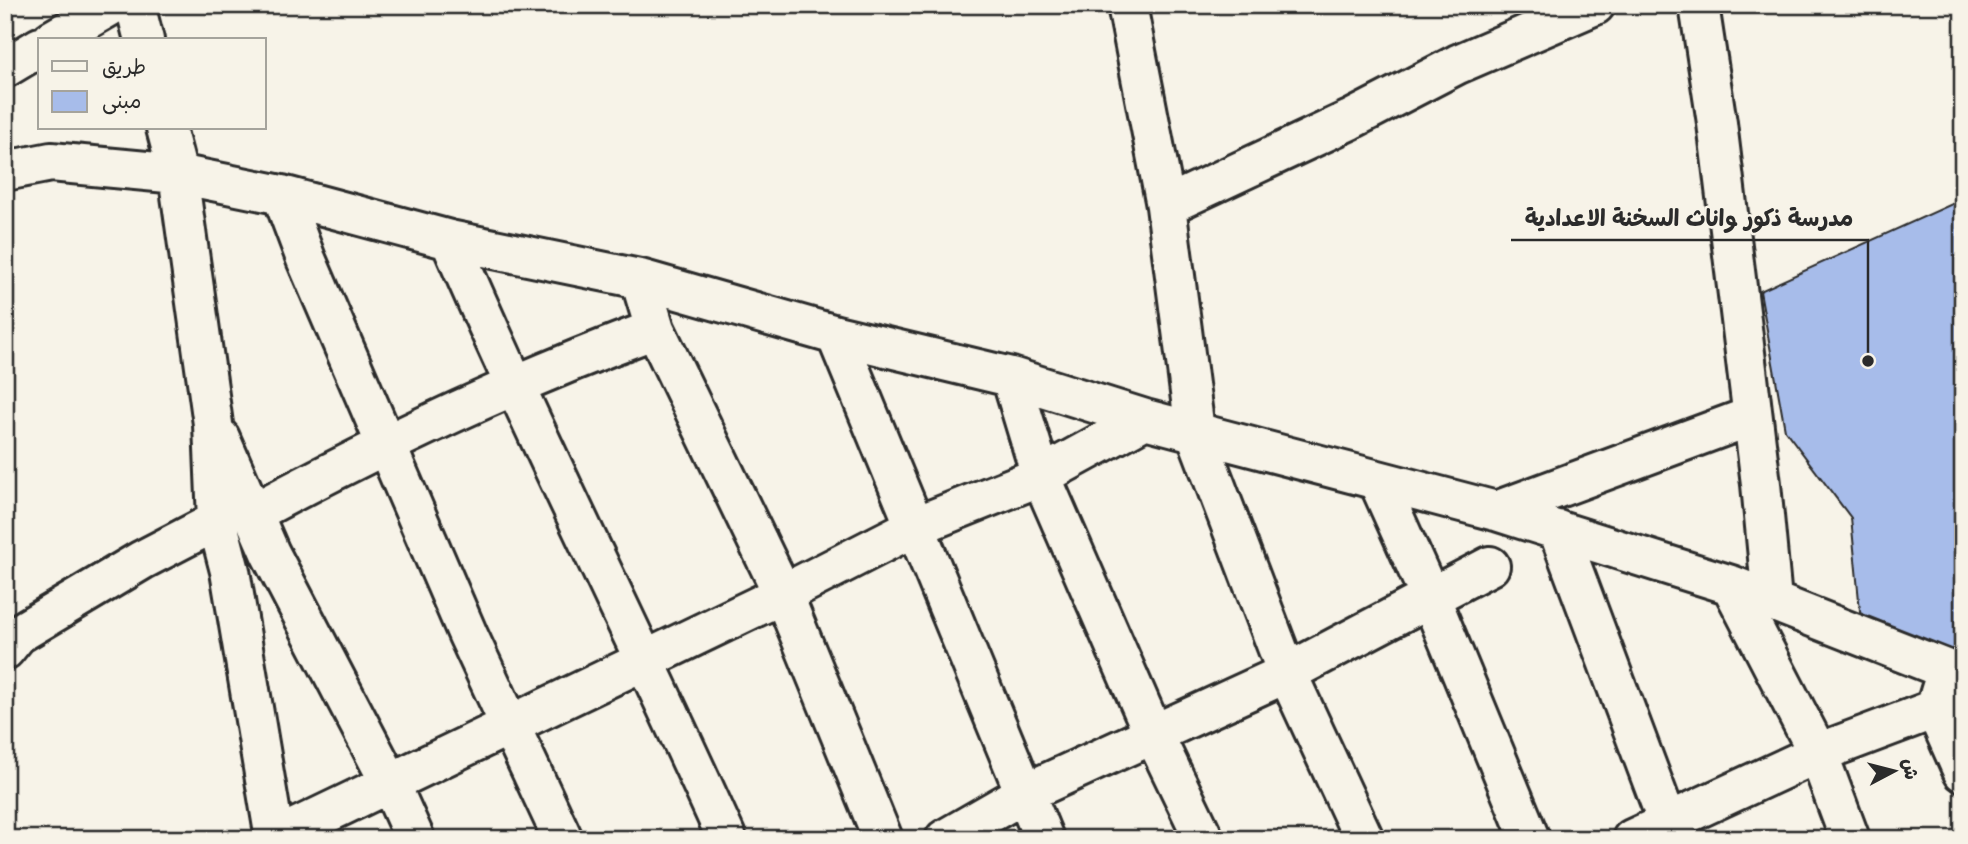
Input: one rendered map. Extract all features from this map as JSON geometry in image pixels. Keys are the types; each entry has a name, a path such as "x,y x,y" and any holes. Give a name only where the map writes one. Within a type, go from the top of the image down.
{"street":[{"path":"51,38 112,5"},
{"path":"135,5 143,38"},
{"path":"1127,5 1166,206 1195,431 1287,673 1364,839"},
{"path":"1166,206 1350,120 1458,64 1595,5"},
{"path":"1699,5 1717,123 1772,600"},
{"path":"167,130 178,174 213,424 217,521 230,571 275,838 388,781 783,594 914,527 1041,476 1146,419"},
{"path":"5,171 51,162 178,174 282,195 450,240 640,279 836,335 1011,377 1146,419 1496,511 1731,585 1955,673 1935,709 1818,753 1671,831 1632,839"},
{"path":"282,195 306,259 508,724 563,839"},
{"path":"450,240 513,385 647,660 727,839"},
{"path":"640,279 655,329 783,594 883,839"},
{"path":"255,512 386,442 513,385 655,329"},
{"path":"836,335 1044,839"},
{"path":"1011,377 1041,476 1153,733 1204,839"},
{"path":"1496,511 1752,416"},
{"path":"213,424 255,512 270,552 415,839"},
{"path":"1378,481 1431,599 1530,839"},
{"path":"5,650 18,634 142,560 217,521"},
{"path":"1558,530 1671,831"},
{"path":"230,571 270,552"},
{"path":"946,839 1025,793 1287,673 1490,566"},
{"path":"1731,585 1818,753 1850,839"},
{"path":"1935,709 1963,772"}],"building":[{"path":"1963,199 1963,655 1861,621 1851,518 1785,430 1760,291"}],"place":[{"name":"مدرسة ذكور واناث السخنة الاعدادية","path":"1868,361"}]}
